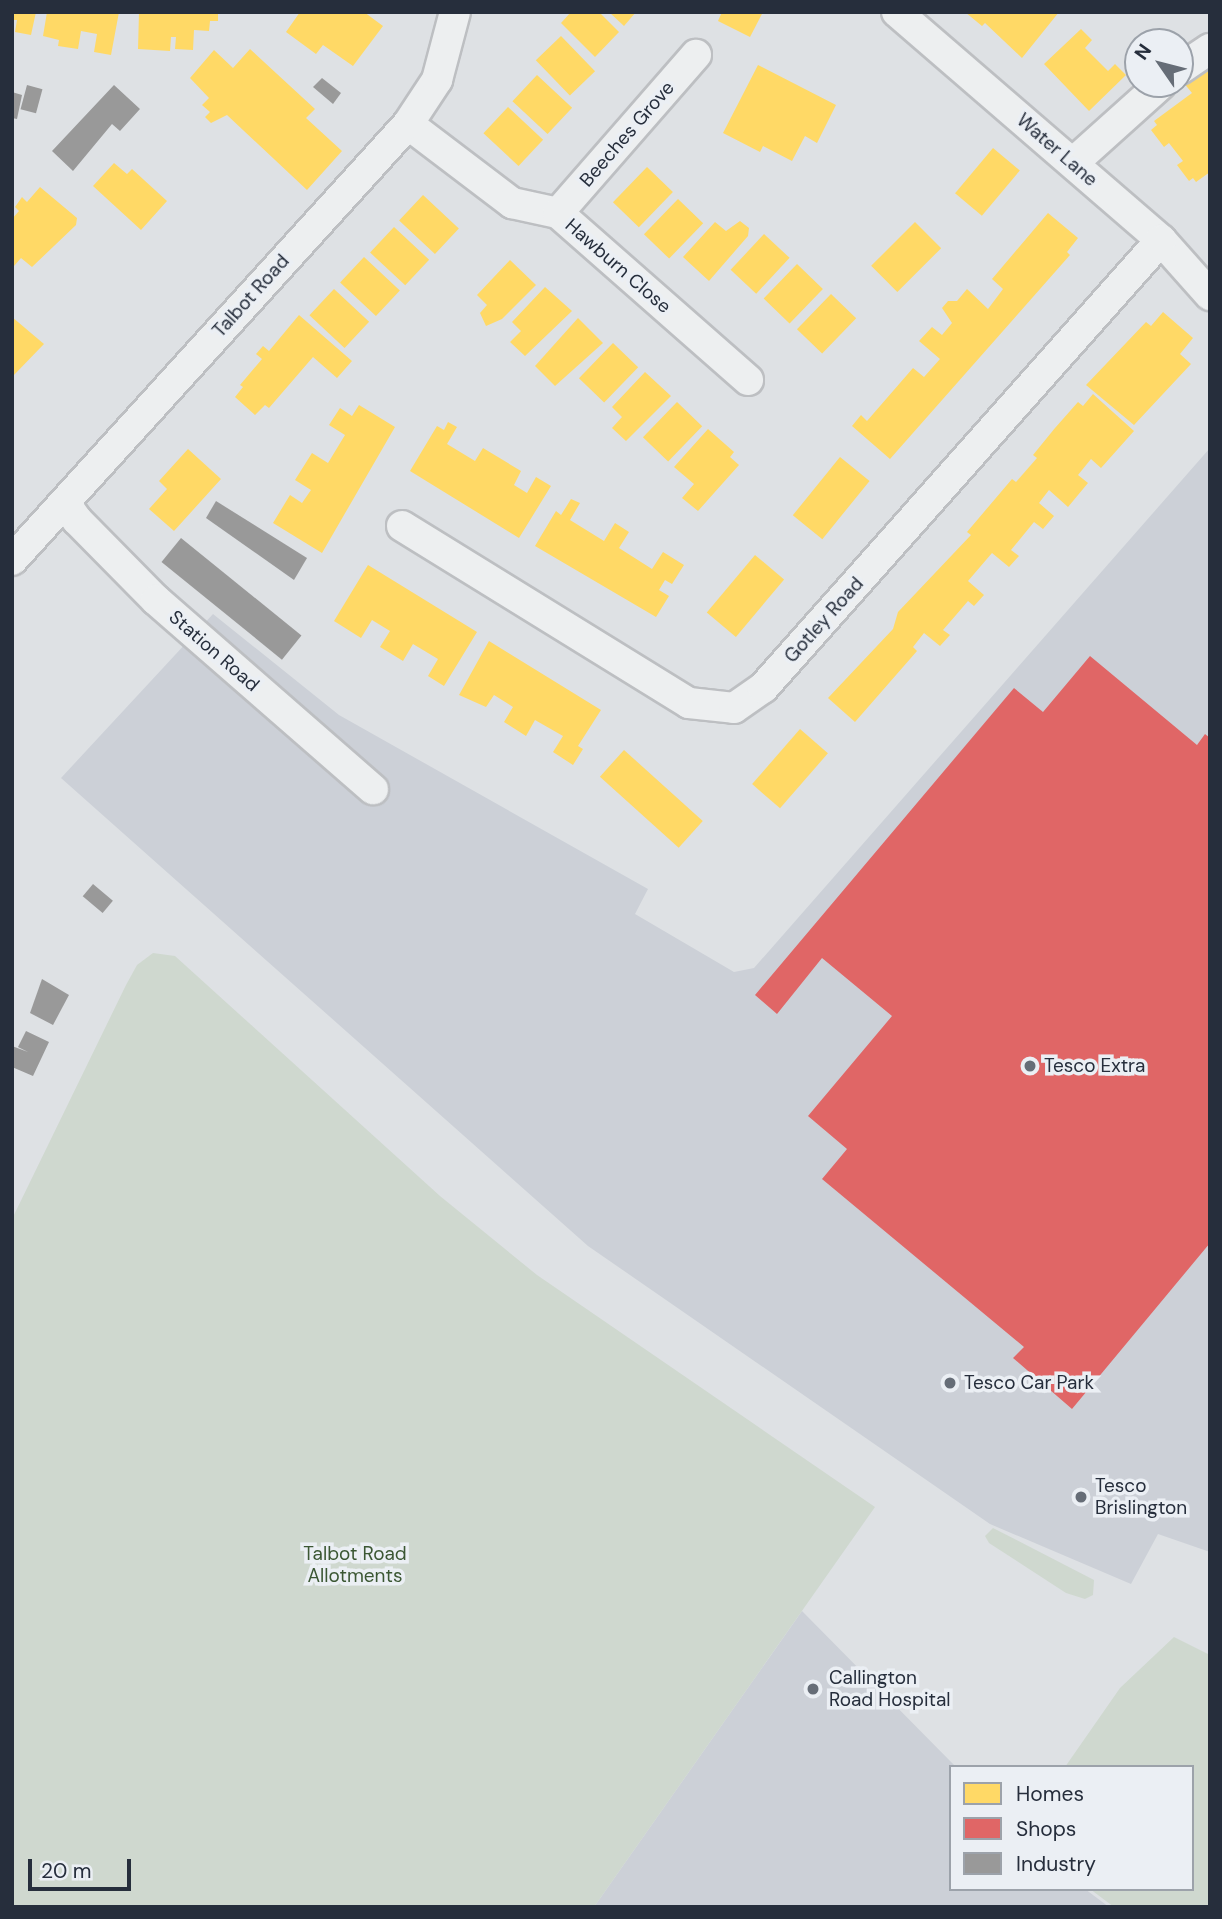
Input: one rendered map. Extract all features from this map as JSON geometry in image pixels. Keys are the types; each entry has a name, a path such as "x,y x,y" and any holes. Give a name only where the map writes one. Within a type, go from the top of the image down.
{"street":[{"name":"Talbot Road","path":"20,551 408,124 437,80 455,12"},
{"name":"Water Lane","path":"897,12 1161,240 1210,295"},
{"path":"1194,60 1210,49"},
{"name":"Beeches Grove","path":"558,213 696,55"},
{"path":"1073,163 1145,98"},
{"name":"Hawburn Close","path":"408,124 512,203 558,213 748,380"},
{"name":"Gotley Road","path":"402,526 689,703 734,708 763,688 1161,240"},
{"name":"Station Road","path":"65,503 77,520 156,600 373,789"}],"shaded area":[{"path":"1210,448 1210,1552 1158,1534 1131,1584 990,1524 588,1246 61,778 213,614 339,715 648,889 635,914 734,972 754,968"},
{"name":"Callington Road Hospital","path":"802,1611 954,1765 949,1765 949,1891 1088,1891 1109,1907 594,1907"}],"green space":[{"name":"Talbot Road Allotments","path":"153,953 175,956 440,1196 537,1275 875,1507 594,1907 12,1907 12,1219 126,985 137,965"},
{"path":"993,1528 1094,1580 1093,1595 1085,1599 1066,1593 989,1543 985,1536"},
{"path":"1174,1637 1210,1655 1210,1907 1114,1907 1093,1891 1194,1891 1194,1765 1066,1765 1120,1688"}],"building: Homes":[{"path":"12,12 36,12 31,35 15,32 17,20 12,20"},
{"path":"47,12 119,12 111,55 94,52 97,34 81,31 78,49 58,46 59,40 43,36"},
{"path":"139,12 218,12 218,21 210,21 209,31 194,30 193,50 175,49 176,37 171,37 170,51 138,49"},
{"path":"300,12 364,12 383,26 353,66 323,45 316,54 286,32"},
{"path":"571,12 599,12 619,32 595,57 561,23"},
{"path":"609,12 636,12 624,26"},
{"path":"722,12 763,12 750,37 718,21"},
{"path":"965,12 1059,12 1022,58 985,23 982,26"},
{"path":"1081,29 1092,40 1085,48 1108,71 1115,64 1124,73 1124,77 1089,111 1044,64"},
{"path":"561,36 595,71 570,96 536,60"},
{"path":"250,49 315,109 306,118 342,151 307,190 227,115 211,123 205,117 210,112 202,105 209,98 190,78 214,50 233,68"},
{"path":"1210,62 1210,172 1196,182 1193,178 1189,181 1177,165 1183,161 1169,143 1164,147 1151,130 1157,125 1154,121 1185,98 1194,98 1194,74"},
{"path":"758,65 836,105 817,143 805,136 792,161 763,146 760,152 723,133"},
{"path":"537,75 572,108 548,134 512,101"},
{"path":"508,107 543,140 519,166 483,133"},
{"path":"993,148 1020,170 982,216 955,193"},
{"path":"114,163 127,174 132,169 167,201 141,230 93,186"},
{"path":"647,167 673,192 639,227 613,202"},
{"path":"40,187 77,218 76,225 32,267 21,258 14,266 12,219 19,211 15,207 22,197 27,202"},
{"path":"423,195 459,228 435,254 399,221"},
{"path":"678,199 703,223 669,259 644,234"},
{"path":"1048,213 1078,238 1067,252 1070,255 890,459 852,426 861,415 867,421 913,368 924,377 940,359 919,341 932,327 942,335 952,323 942,308 948,301 957,301 967,289 988,309 1003,289 992,279"},
{"path":"740,221 749,228 748,236 709,281 683,257 715,222 726,231"},
{"path":"915,222 941,248 897,292 871,266"},
{"path":"394,227 429,260 405,285 370,253"},
{"path":"764,234 790,258 756,294 731,270"},
{"path":"364,257 400,290 376,316 340,283"},
{"path":"510,260 536,285 502,319 486,326 480,313 487,305 477,295"},
{"path":"797,264 823,289 790,324 764,299"},
{"path":"545,287 572,311 525,356 510,342 521,331 512,322"},
{"path":"334,289 369,322 345,348 309,315"},
{"path":"831,294 856,318 822,354 797,329"},
{"path":"1163,312 1193,338 1180,354 1191,364 1134,425 1086,385 1146,322 1151,326"},
{"path":"299,315 352,361 337,378 313,357 269,408 265,405 255,415 235,397 243,387 240,385 262,359 256,354 263,346 269,351"},
{"path":"12,317 44,344 12,377"},
{"path":"578,318 603,343 555,386 535,366"},
{"path":"613,343 638,367 604,403 579,378"},
{"path":"645,372 671,396 626,441 612,428 622,417 612,407"},
{"path":"1093,394 1134,431 1101,468 1091,459 1078,475 1088,483 1068,507 1049,490 1039,503 1054,516 1043,529 1034,522 1011,550 1019,556 1009,567 992,553 968,581 984,595 974,606 968,601 943,630 950,635 940,646 924,633 913,647 917,651 855,722 828,698 893,629 898,612 971,535 967,532 1012,479 1016,482 1037,458 1033,455 1055,428 1078,402 1083,406"},
{"path":"677,402 702,426 668,462 643,437"},
{"path":"359,405 395,427 322,553 273,523 290,495 302,503 311,490 295,480 312,453 328,463 345,435 329,425 340,408 352,416"},
{"path":"448,422 457,427 447,444 475,461 483,448 521,471 514,485 527,493 536,477 551,486 519,538 410,471 437,426 444,430"},
{"path":"708,429 734,452 730,457 739,465 698,511 682,498 694,484 674,467"},
{"path":"188,449 221,479 174,531 149,509 167,489 159,481"},
{"path":"840,457 870,481 822,539 793,515"},
{"path":"571,499 580,503 570,520 604,541 615,523 629,532 619,548 652,569 663,552 684,565 672,584 665,580 659,590 669,596 656,617 535,546 556,511 561,515"},
{"path":"755,555 784,579 736,637 707,612"},
{"path":"368,565 477,632 444,686 428,676 438,659 413,644 403,661 380,647 390,631 372,620 361,638 334,621"},
{"path":"489,641 601,710 578,746 583,749 573,765 553,752 563,736 535,720 526,736 504,722 513,707 494,695 486,707 459,695"},
{"path":"800,729 828,753 780,808 752,784"},
{"path":"624,750 703,821 679,848 600,777"}],"building: Shops":[{"name":"Tesco Extra","path":"1090,656 1197,745 1205,734 1210,738 1210,1243 1072,1409 1013,1358 1024,1347 822,1179 847,1149 808,1116 892,1016 822,958 777,1014 755,995 1014,688 1043,712"}],"building: Industry":[{"path":"322,78 341,93 333,104 313,87"},
{"path":"27,85 42,89 36,113 21,109"},
{"path":"114,85 140,109 120,131 112,124 73,171 52,151"},
{"path":"12,92 22,95 17,119 12,118"},
{"path":"216,501 307,558 294,580 206,518"},
{"path":"181,538 301,636 282,660 161,562"},
{"path":"93,884 113,901 103,913 83,896"},
{"path":"42,979 69,995 53,1025 30,1013"},
{"path":"26,1031 49,1042 33,1076 12,1067 12,1046 28,1052 18,1047"}],"place":[{"name":"Tesco Extra","path":"1030,1066"},
{"name":"Tesco Car Park","path":"950,1383"},
{"name":"Tesco Brislington","path":"1081,1497"},
{"name":"Callington Road Hospital","path":"813,1689"}]}
